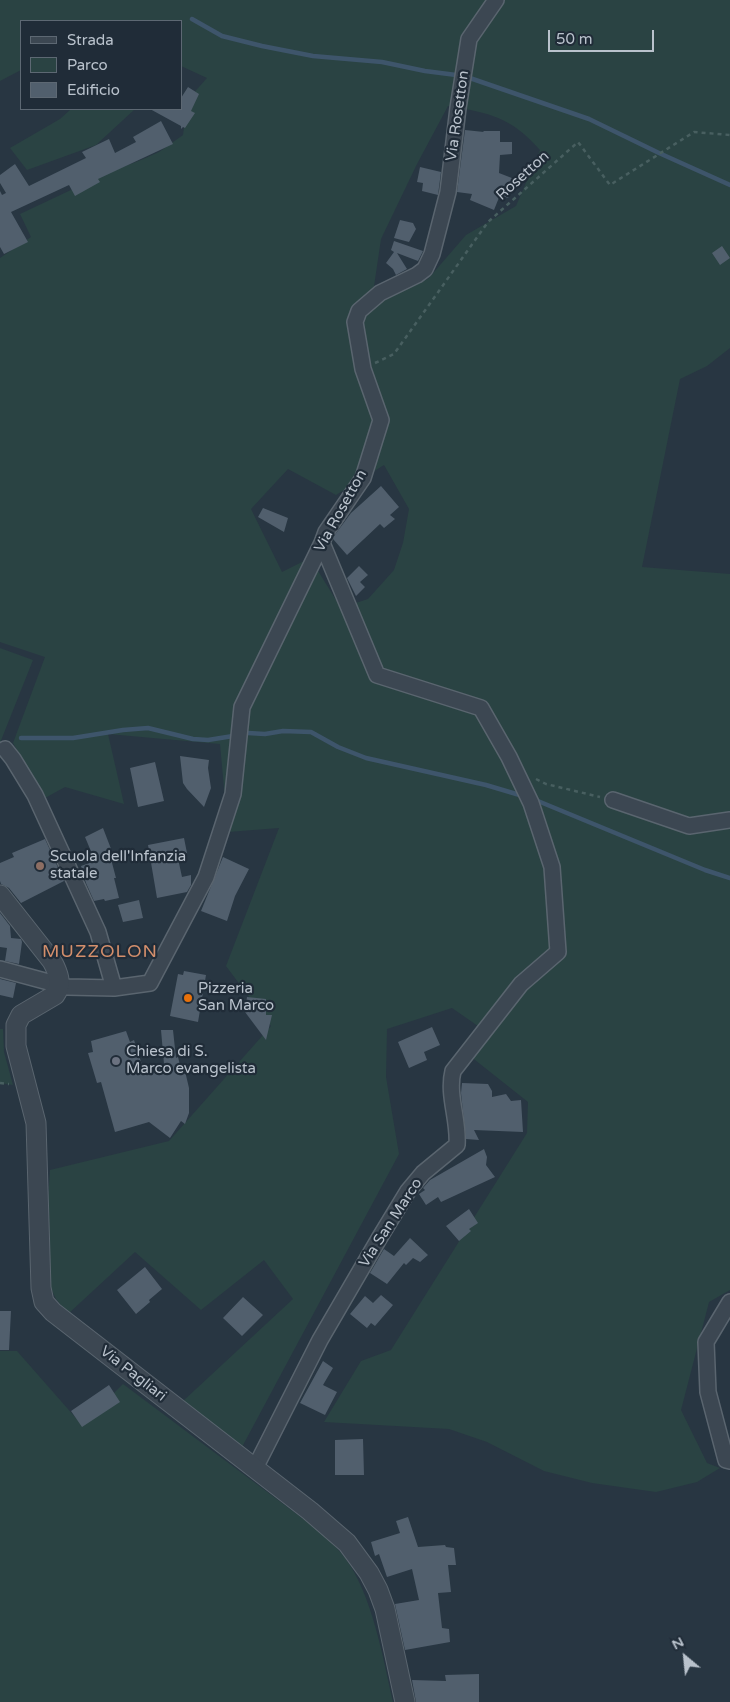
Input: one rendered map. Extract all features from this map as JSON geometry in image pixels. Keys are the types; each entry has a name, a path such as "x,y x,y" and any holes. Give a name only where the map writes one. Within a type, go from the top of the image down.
{"street":[{"name":"Via Rosetton","path":"114,988 150,983 206,877 233,794 242,707 322,544 326,532 362,478 381,420 363,369 355,322 359,311 380,293 417,275 425,269 432,254 448,192 469,39 496,0"},
{"path":"322,544 377,676 481,708 515,768"},
{"path":"0,969 58,989 67,987 114,988 98,932 35,795 5,749"},
{"name":"Via San Marco","path":"255,1468 320,1340 408,1191 424,1173 457,1145 458,1134 450,1082 453,1070 521,984 558,952 552,866 531,803 515,768"},
{"path":"613,800 689,826 730,820"},
{"path":"0,895 52,961 58,972 58,989"},
{"name":"Via Pagliari","path":"58,989 22,1015 16,1025 16,1046 36,1123 41,1280 44,1302 53,1312 310,1511 347,1543 369,1573 385,1609 405,1702"},
{"path":"730,1302 706,1342 708,1392 726,1460 730,1461"}],"path":[{"name":"Rosetton","path":"363,369 394,354 488,222 578,142 610,186 694,132 730,134"},
{"path":"515,768 546,784 613,800"},
{"path":"0,1083 13,1085"}],"green space":[{"path":"0,0 730,0 730,348 707,366 680,379 642,567 730,574 730,1290 709,1302 681,1410 707,1463 720,1468 697,1482 656,1492 592,1483 544,1471 487,1442 449,1429 324,1422 361,1361 391,1350 527,1133 528,1102 470,1056 488,1033 452,1008 387,1029 386,1077 399,1154 242,1447 182,1402 293,1299 264,1260 201,1310 135,1252 68,1314 56,1299 47,1280 47,1215 50,1170 169,1141 271,1026 226,966 279,828 228,832 220,744 108,734 124,804 65,787 45,798 13,743 45,657 0,642 0,258 31,237 20,214 107,173 159,152 183,135 185,121 183,105 207,78 182,66 182,20 20,20 20,71 0,81","holes":["448,106 476,111 509,123 540,150 516,206 466,235 428,279 393,292 373,293 381,239 417,164","384,465 409,509 403,543 394,570 368,599 341,608 310,558 282,572 251,509 288,469 336,495"]},
{"path":"70,110 134,110 96,145 27,170 10,148 60,119"},
{"path":"0,648 33,660 0,743"},
{"path":"0,1029 3,1029 4,1052 13,1085 0,1083"},
{"path":"0,1351 17,1351 82,1425 123,1384 326,1538 345,1558 362,1590 381,1647 393,1702 0,1702"}],"building":[{"path":"188,87 199,94 191,111 195,113 185,128 181,129 181,126 152,110 182,110 182,96"},
{"path":"161,121 173,144 98,179 100,182 75,196 69,185 11,212 28,242 4,254 0,247 0,191 2,195 6,193 0,183 0,175 15,164 29,186 86,158 82,152 109,139 115,153 136,142 133,137"},
{"path":"465,130 500,131 500,142 512,142 512,154 500,155 499,173 517,180 508,198 500,195 494,210 470,200 472,194 457,192"},
{"path":"420,167 441,172 438,195 422,191 423,183 417,182"},
{"path":"400,220 413,223 416,229 409,242 394,238"},
{"path":"394,241 423,251 418,261 397,253 407,269 396,275 393,269 386,263 394,252 391,250"},
{"path":"722,246 730,258 720,265 712,253"},
{"path":"381,486 399,507 390,515 395,519 384,528 380,524 347,555 333,539 334,536 351,513"},
{"path":"263,508 288,518 284,532 258,517"},
{"path":"359,566 368,575 360,582 365,587 356,596 347,578"},
{"path":"180,756 209,760 208,768 211,788 204,807 183,783"},
{"path":"155,762 164,801 138,807 130,768"},
{"path":"103,828 113,854 111,854 111,859 119,898 94,901 81,866 95,861 85,837"},
{"path":"184,838 187,853 177,854 182,877 191,875 191,885 187,892 157,898 148,845"},
{"name":"Scuola dell'Infanzia statale","path":"45,839 64,881 21,903 9,888 1,884 0,863 14,857 12,853"},
{"path":"223,857 249,869 235,896 227,921 201,911"},
{"path":"139,900 143,918 123,922 118,905"},
{"path":"0,913 10,926 11,938 21,939 19,964 5,961 7,948 0,947"},
{"name":"Pizzeria San Marco","path":"184,971 206,975 198,1022 170,1016 178,974 183,975"},
{"path":"0,979 16,983 13,998 0,995"},
{"path":"247,997 266,999 266,1015 272,1015 266,1040 245,1012"},
{"path":"432,1027 440,1045 424,1052 427,1060 409,1068 398,1042"},
{"path":"161,1030 173,1030 176,1058 178,1057 180,1065 185,1071 189,1088 189,1113 185,1124 181,1121 170,1138 149,1122 115,1132 101,1082 97,1083 88,1053 93,1052 91,1041 126,1031 130,1042 134,1040 144,1071 164,1064"},
{"path":"462,1083 488,1084 492,1091 492,1097 506,1094 511,1101 521,1100 523,1132 474,1130 479,1140 466,1139 461,1093"},
{"path":"484,1149 487,1157 486,1165 495,1177 441,1202 438,1197 426,1205 419,1194 425,1190 423,1188 430,1180"},
{"path":"469,1209 478,1223 469,1229 471,1231 459,1241 446,1226"},
{"path":"410,1238 428,1255 420,1262 413,1258 406,1265 404,1263 387,1284 370,1273 384,1249 394,1256"},
{"path":"145,1267 162,1289 136,1314 117,1290"},
{"path":"381,1295 393,1305 375,1326 371,1323 367,1328 350,1314 365,1296 373,1303"},
{"path":"243,1297 263,1315 242,1336 223,1318"},
{"path":"0,1311 11,1311 9,1350 0,1350"},
{"path":"323,1361 333,1368 323,1385 337,1392 325,1415 300,1403"},
{"path":"109,1385 120,1402 82,1427 71,1411"},
{"path":"363,1439 364,1475 335,1475 335,1440"},
{"path":"408,1517 418,1547 445,1545 446,1547 454,1548 456,1565 448,1565 451,1592 438,1593 442,1628 449,1629 450,1642 405,1650 395,1604 419,1600 412,1569 387,1577 379,1554 375,1556 371,1542 400,1533 396,1521"},
{"path":"479,1674 479,1702 416,1702 412,1680 446,1681 445,1675"}],"waterway":[{"path":"192,19 222,36 262,46 313,56 382,62 425,71 464,76 589,119 730,185"},
{"path":"21,738 73,738 148,728 193,739 208,740 233,736"},
{"path":"248,733 311,732 338,747 366,758 486,785 523,796"},
{"path":"533,799 705,870 730,878"}],"place":[{"name":"Scuola dell'Infanzia statale","path":"40,866"},
{"name":"Pizzeria San Marco","path":"188,998"},
{"name":"Chiesa di S. Marco evangelista","path":"116,1061"}],"district":[{"name":"MUZZOLON","path":"100,952"}]}
